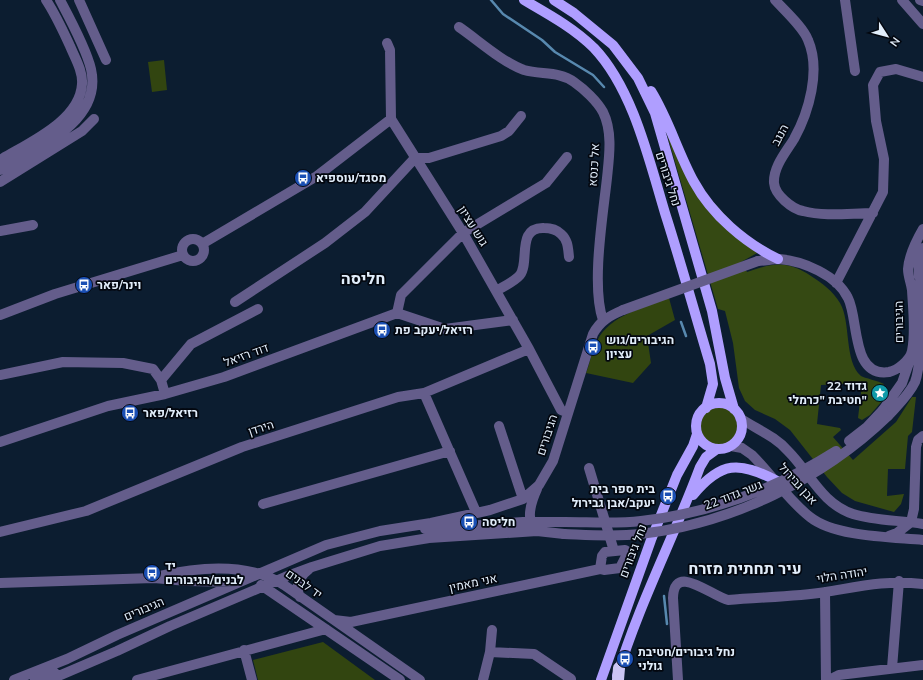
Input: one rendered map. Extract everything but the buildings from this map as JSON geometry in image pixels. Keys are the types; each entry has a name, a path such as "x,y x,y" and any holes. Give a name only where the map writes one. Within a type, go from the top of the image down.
{"main road":[{"name":"נחל גיבורים","path":"524,0 572,29 594,48 613,73 626,97 653,173 710,364 713,384 706,408"},
{"name":"נחל גיבורים","path":"554,0 598,31 620,52 638,78 655,113 712,311 725,378 734,409"},
{"path":"620,52 648,87 660,106 694,183 715,211 738,234 760,250 778,259"},
{"path":"618,676 642,605 703,461 717,449 731,446 737,440 741,432 740,418 734,409 722,404 716,404 706,408 696,421 697,434 705,444 717,449"},
{"name":"נחל גיבורים","path":"601,680 651,540 697,434"},
{"path":"687,501 711,476 722,469 736,467 750,469 777,481"}],"street":[{"path":"0,160 59,123 74,106 80,92 82,84 81,72 61,27 46,0"},
{"path":"0,170 65,131 75,122 88,103 92,80 91,68 71,20 60,0"},
{"path":"79,0 106,60"},
{"name":"הנגב","path":"775,0 808,39 813,55 813,78 807,110 794,138 776,169 774,183 778,194 802,211 873,213"},
{"path":"845,0 855,72"},
{"path":"902,0 923,24"},
{"name":"אל כנסא","path":"459,27 501,57 524,70 551,73 572,81 588,93 603,112 610,153 599,256 598,287 603,320"},
{"path":"202,244 317,176 391,119 390,50 387,43"},
{"path":"836,283 883,192 884,159 876,120 873,86 880,72 896,70 923,77"},
{"path":"235,302 325,243 365,212 415,158 429,158 501,136 509,131 521,116"},
{"path":"0,182 82,131 94,119"},
{"name":"גוש עציון","path":"391,119 463,233 513,320 559,406 564,412 568,413"},
{"path":"513,320 444,329 397,313 401,295 463,233 546,183 567,157"},
{"path":"0,231 33,226"},
{"path":"496,291 519,275 524,267 524,245 526,238 533,231 540,228 558,231 566,238 569,257"},
{"path":"910,259 923,229"},
{"path":"194,239 202,244 203,252 200,258 189,260 184,255 182,248 188,240 194,239"},
{"path":"910,259 922,251"},
{"name":"הגיבורים","path":"886,413 901,401 915,381 918,370 922,273 918,269 922,251"},
{"path":"0,315 55,294 184,255"},
{"path":"603,320 623,310 758,261 778,259 802,264 818,271 836,283 848,298 863,360 873,369 889,372 897,377 902,383 904,393 901,401"},
{"name":"הגיבורים","path":"910,259 908,270 912,289 919,351"},
{"path":"161,380 191,344 258,309"},
{"name":"דוד רזיאל","path":"0,442 108,406 165,394 259,365 397,313"},
{"name":"הגיבורים","path":"49,680 117,651 170,626 326,545 380,531 430,523 504,506 523,499 539,485 553,461 593,334 603,320"},
{"name":"הירדן","path":"0,532 86,511 242,447 398,397 424,393 529,349"},
{"path":"35,680 100,656 165,624 322,552 378,536 430,528 530,522 639,521 686,515 725,505 763,490 821,461 886,413 908,368 919,351"},
{"name":"הגיבורים","path":"889,372 903,364 919,351"},
{"path":"0,375 63,362 123,362 153,369 161,380 165,394"},
{"path":"902,383 918,370"},
{"path":"424,393 476,512"},
{"name":"גשר גדוד 22","path":"564,534 639,534 672,528 730,512 791,486 823,468 854,446 886,413"},
{"name":"אבן גבירול","path":"740,418 779,442 792,455 818,489 834,505 853,514 867,518 923,524"},
{"path":"499,426 523,499"},
{"path":"888,536 897,533 911,522 914,508 916,447 921,438"},
{"name":"אבן גבירול","path":"731,446 738,446 746,450 777,481 802,510 821,524 845,532 923,540"},
{"path":"263,504 450,451"},
{"path":"589,468 614,551 605,552 603,554 600,569"},
{"path":"537,531 530,522 532,502 539,485"},
{"path":"28,680 65,665 144,627 261,580 332,554 386,539 442,528"},
{"name":"הגיבורים","path":"14,680 67,659 117,635 261,580 312,567 380,546 429,538 537,531 564,534"},
{"name":"אני מאמין","path":"331,619 351,622 600,569 619,569 622,567 627,550 614,551"},
{"path":"300,597 297,590 299,581 312,567 332,554"},
{"name":"יד לבנים","path":"154,578 190,570 224,569 261,580 300,597 420,680"},
{"name":"יד לבנים","path":"0,583 154,578 187,582 261,580 326,629 400,680"},
{"name":"יהודה הלוי","path":"678,680 673,598 675,585 684,581 690,582 717,597 728,600 825,592 867,584 899,581 923,584"},
{"path":"892,668 899,581"},
{"path":"825,592 826,680"},
{"path":"351,622 348,627 351,633"},
{"path":"137,680 326,629"},
{"path":"483,680 490,652 492,630"},
{"path":"244,650 252,680"},
{"path":"490,652 534,654 570,679"},
{"path":"829,680 839,676 923,665"},
{"path":"176,670 177,680"}],"green space":[{"path":"164,60 167,90 152,92 148,62"},
{"path":"666,131 684,170 759,252 741,262 747,272 772,265 787,265 795,267 823,284 831,291 840,303 846,320 852,361 856,370 865,378 884,384 880,390 873,390 871,396 883,400 870,415 862,420 858,418 861,393 859,383 821,385 817,424 840,428 841,430 833,437 853,460 896,422 912,397 916,397 912,432 908,436 905,469 888,469 887,496 904,494 901,504 894,512 855,501 842,493 827,477 790,430 775,419 755,410 745,401 739,388 733,343 725,311 718,309"},
{"path":"669,298 675,320 647,336 651,363 633,383 586,373 597,341 610,325 638,309"},
{"path":"719,407 732,413 738,426 732,439 719,445 706,439 700,426 706,413"},
{"path":"323,642 375,680 258,680 253,660"}],"waterway":[{"path":"491,0 503,14 542,40 555,52 593,75 604,87"},
{"path":"681,322 686,336"},
{"path":"664,596 667,624"}],"place":[{"name":"מסגד/עוספיא","path":"303,178"},
{"name":"וינר/פאר","path":"84,285"},
{"name":"רזיאל/יעקב פת","path":"382,330"},
{"name":"הגיבורים/גוש עציון","path":"593,347"},
{"name":"גדוד 22 חטיבת \"כרמלי\"","path":"880,393"},
{"name":"רזיאל/פאר","path":"130,413"},
{"name":"בית ספר בית יעקב/אבן גבירול","path":"668,496"},
{"name":"חליסה","path":"469,522"},
{"name":"יד לבנים/הגיבורים","path":"152,573"},
{"name":"נחל גיבורים/חטיבת גולני","path":"625,659"}],"district":[{"name":"חליסה","path":"363,278"},
{"name":"עיר תחתית מזרח","path":"745,568"}]}
